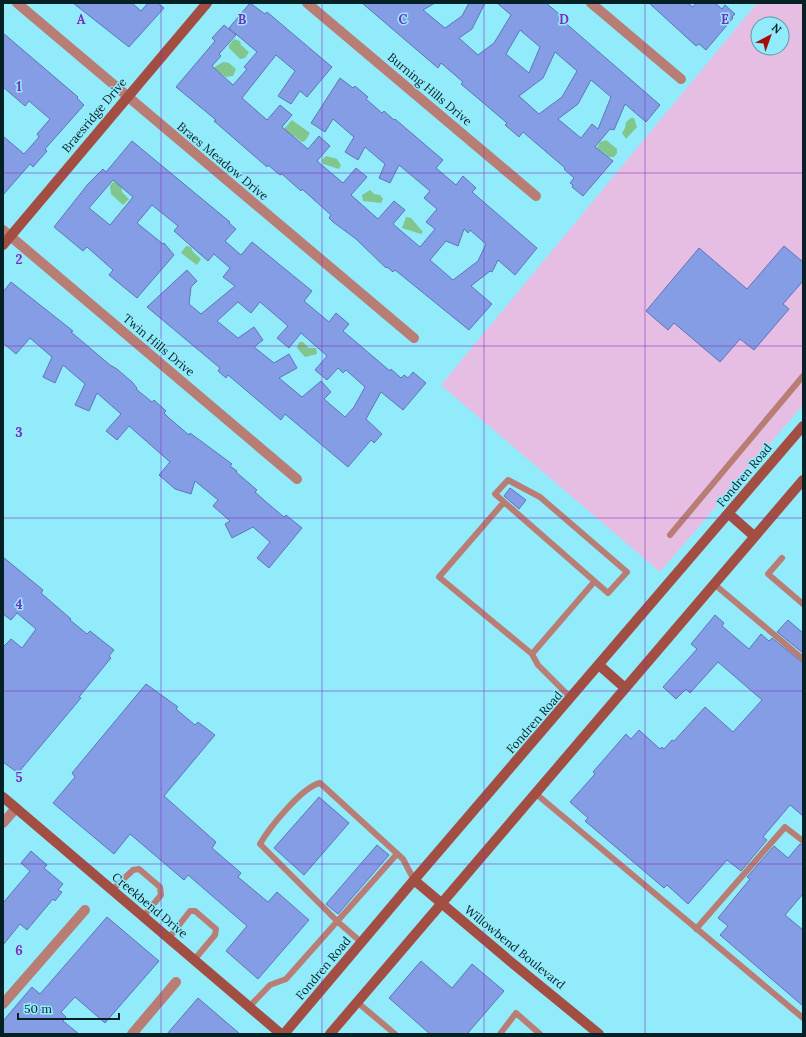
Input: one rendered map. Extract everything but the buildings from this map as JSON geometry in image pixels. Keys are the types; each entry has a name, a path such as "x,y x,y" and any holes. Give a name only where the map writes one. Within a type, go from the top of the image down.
{"main road":[{"name":"Braesridge Drive","path":"3,246 7,233 207,3"},
{"name":"Fondren Road","path":"284,1034 803,426"},
{"path":"330,1034 440,903 803,480"},
{"path":"729,514 754,536"},
{"path":"599,665 625,688"},
{"name":"Creekbend Drive","path":"3,796 281,1034"},
{"name":"Willowbend Boulevard","path":"414,880 599,1034"}],"street":[{"name":"Braes Meadow Drive","path":"17,3 126,97 414,338"},
{"name":"Burning Hills Drive","path":"307,3 536,196"},
{"path":"592,3 681,79"},
{"name":"Twin Hills Drive","path":"7,233 297,479"},
{"path":"3,824 16,808"},
{"path":"3,1004 85,910"},
{"path":"132,1034 176,982"}],"lane":[{"path":"670,535 803,376"},
{"path":"508,480 540,497 626,572 608,593 504,502 494,494 508,480"},
{"path":"504,502 440,577 532,654 538,666 571,698"},
{"path":"782,558 768,574 803,604"},
{"path":"532,654 594,582"},
{"path":"714,584 803,659"},
{"path":"361,942 338,922 260,844 273,826 302,793 310,786 320,783 403,859 414,880"},
{"path":"535,793 803,1018"},
{"path":"696,929 785,827 803,841"},
{"path":"249,1007 270,985 286,979 398,854"},
{"path":"112,890 133,870 139,869 160,887 161,895 143,917"},
{"path":"169,938 190,911 195,911 216,929 215,935 194,960"},
{"path":"358,1002 395,1034"},
{"path":"500,1034 516,1013 540,1034"}],"shaded area":[{"path":"757,3 803,3 803,405 660,572 441,385"},
{"path":"234,39 240,41 241,45 249,52 245,58 240,59 229,48 229,45"},
{"path":"223,62 229,63 236,69 233,76 226,77 213,68"},
{"path":"631,118 634,118 637,127 626,139 622,133 626,122"},
{"path":"292,120 310,133 305,141 302,142 294,136 291,138 283,130"},
{"path":"606,140 617,149 617,153 614,157 609,157 597,148 600,142"},
{"path":"326,156 337,159 341,165 339,169 323,164 322,160"},
{"path":"113,182 121,184 122,192 129,199 123,205 111,194 110,186"},
{"path":"370,190 374,194 380,195 383,199 381,203 363,201 362,195"},
{"path":"406,217 411,218 423,232 421,234 402,228"},
{"path":"186,246 191,247 193,252 201,259 197,265 181,253"},
{"path":"299,342 303,342 309,348 316,348 317,354 305,357 297,348"}]}
